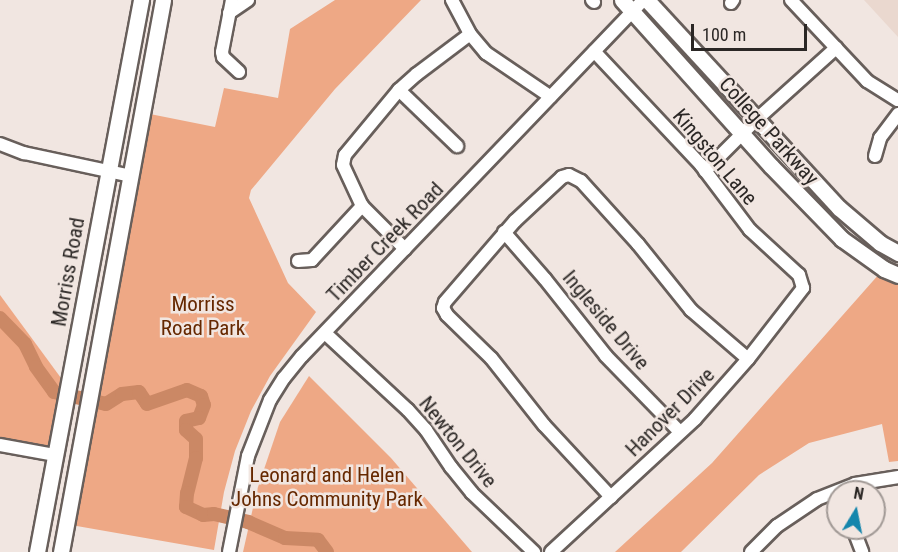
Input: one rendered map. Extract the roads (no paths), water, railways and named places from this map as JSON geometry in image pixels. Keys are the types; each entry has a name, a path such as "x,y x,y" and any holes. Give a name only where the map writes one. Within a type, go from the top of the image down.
{"main road":[{"name":"Morriss Road","path":"37,552 141,0"},
{"path":"61,552 163,0"},
{"name":"College Parkway","path":"645,0 839,208 880,243 898,253"},
{"name":"College Parkway","path":"627,6 842,239 884,269 898,275"}],"street":[{"path":"232,0 222,54 239,72"},
{"path":"229,13 248,0"},
{"path":"452,0 470,34 499,63 551,97"},
{"name":"Timber Creek Road","path":"230,547 248,456 270,400 302,356 594,51 627,6 645,0"},
{"path":"791,0 867,81 898,100"},
{"path":"405,249 362,206 343,165 345,155 399,90 470,34"},
{"path":"705,171 756,120 836,48"},
{"name":"Kingston Lane","path":"594,51 705,171 750,230 799,275 803,288"},
{"path":"399,90 457,146"},
{"path":"874,156 880,138 898,114"},
{"path":"0,144 24,153 130,176"},
{"path":"611,497 544,425 491,358 447,315 444,308 445,302 504,232 562,177 569,175 581,181 632,237 691,310 748,359"},
{"path":"297,261 312,260 362,206"},
{"name":"Ingleside Drive","path":"504,232 545,279 606,356 680,432"},
{"name":"Hanover Drive","path":"551,552 696,419 748,359 803,288"},
{"name":"Newton Drive","path":"325,333 408,410 426,430 472,493 534,552"},
{"path":"0,445 55,455"},
{"path":"751,552 777,526 804,506 826,496"}],"waterway":[{"path":"0,318 25,344 36,367 54,392 106,404 122,394 139,392 147,404 187,390 201,396 204,405 199,418 186,421 186,430 196,439 196,458 187,493 186,507 203,515 214,514 248,522 285,538 318,540 327,552"}],"park label":[{"name":"Morriss Road Park","path":"203,316"},
{"name":"Leonard and Helen Johns Community Park","path":"327,487"}]}
